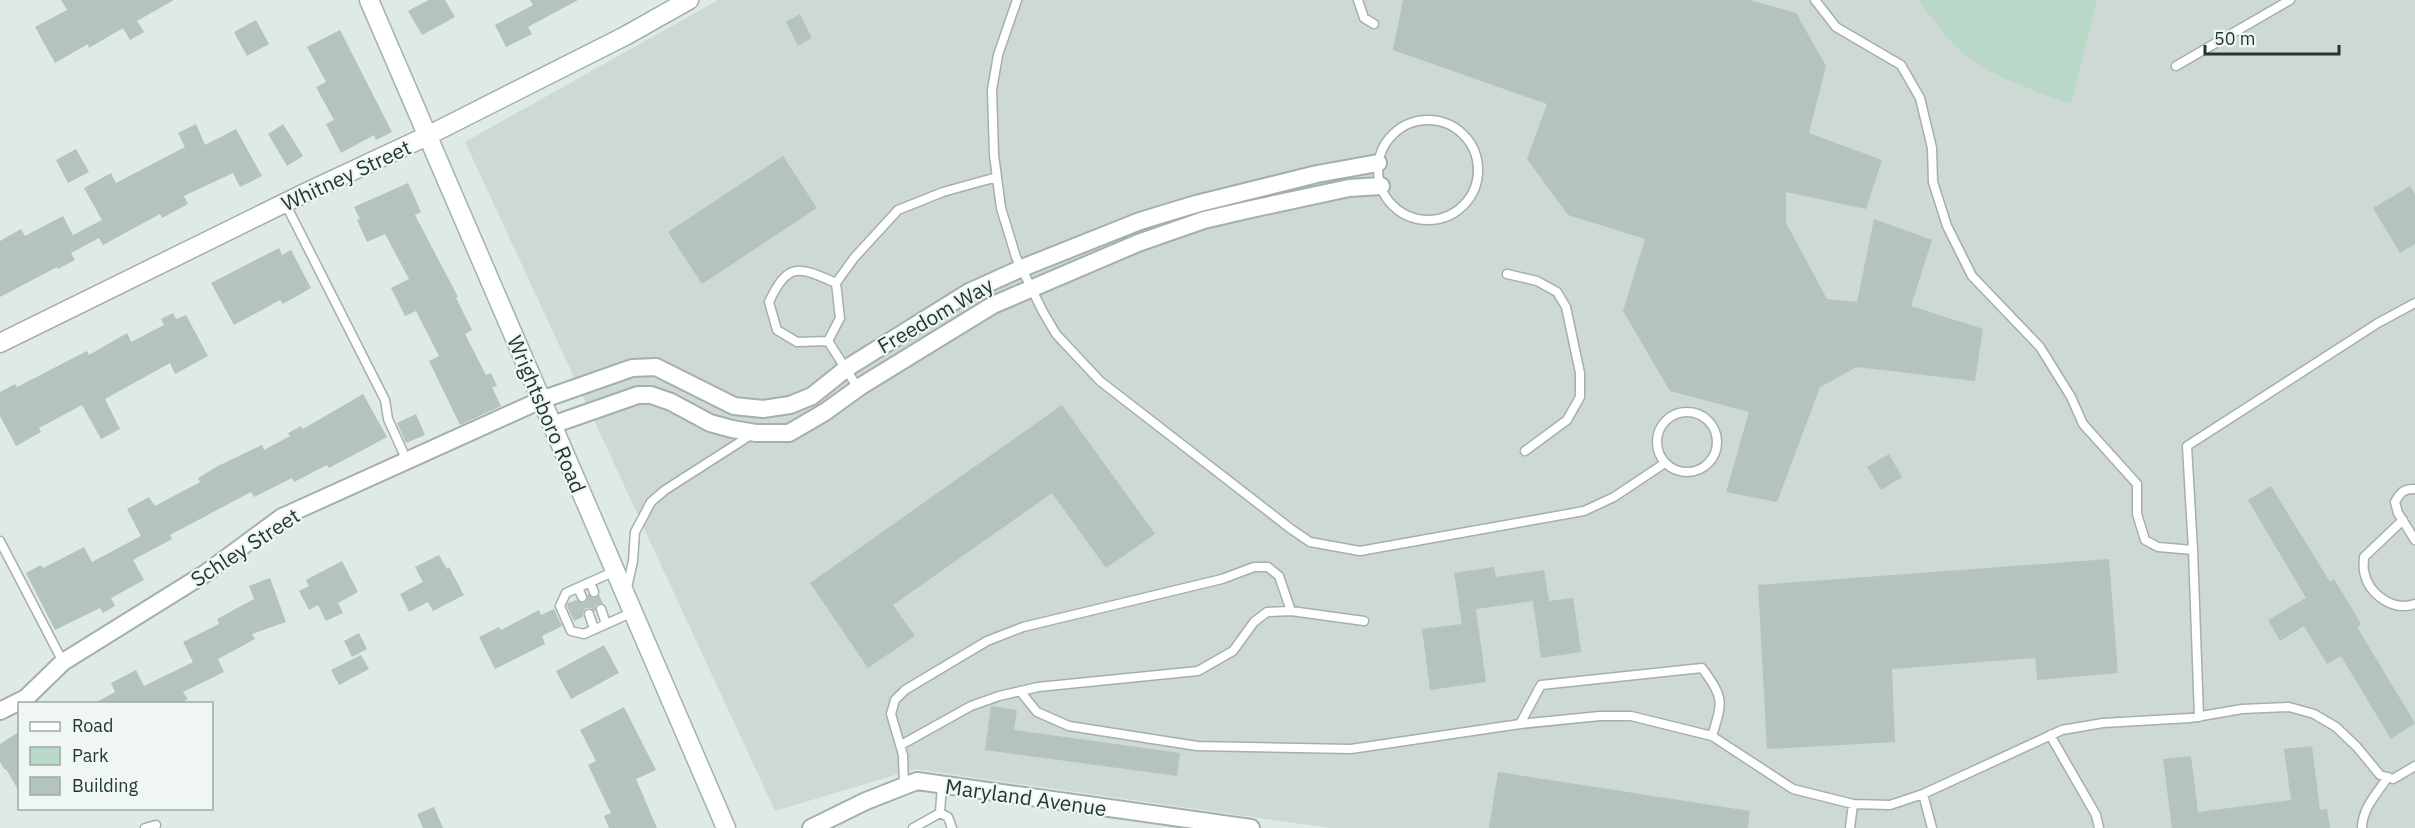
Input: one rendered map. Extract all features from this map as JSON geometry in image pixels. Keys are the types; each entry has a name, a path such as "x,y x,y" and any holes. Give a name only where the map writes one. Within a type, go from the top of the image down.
{"main road":[{"name":"Wrightsboro Road","path":"369,0 726,828"},
{"name":"Whitney Street","path":"0,343 427,136 625,36 688,0"}],"street":[{"name":"Freedom Way","path":"541,400 632,368 656,368 734,406 763,409 790,405 812,396 847,368 969,292 1022,268 1140,221 1196,204 1317,174 1378,163"},
{"name":"Freedom Way","path":"552,425 638,395 651,394 710,423 756,433 789,433 993,305 1138,243 1204,220 1349,188 1381,186"},
{"name":"Schley Street","path":"0,711 26,698 63,662 206,573 282,517 541,400"},
{"name":"Maryland Avenue","path":"811,828 866,801 916,781 1251,828"}],"lane":[{"path":"1017,0 998,55 992,90 1001,208 1031,288 1056,334 1100,381 1291,529 1310,542 1360,551 1584,511 1614,497 1665,463"},
{"path":"1358,0 1364,18 1374,24"},
{"path":"1815,0 1836,27 1901,65 1920,98 1932,148 1933,182 1947,226 1972,276 2040,347 2071,397 2083,424 2137,484 2138,514 2145,540 2158,547 2193,550"},
{"path":"2176,66 2290,0"},
{"path":"1424,120 1436,121 1451,126 1462,134 1473,147 1478,165 1478,178 1473,193 1459,210 1440,219 1424,220 1409,216 1395,208 1387,199 1381,186 1378,163 1392,135 1400,129 1424,120"},
{"path":"828,341 840,318 836,283 854,258 898,210 944,192 997,177"},
{"path":"285,203 385,400 387,419 407,461"},
{"path":"828,341 797,342 777,330 769,302 779,280 792,271 810,271 836,283"},
{"path":"1507,274 1537,281 1557,292 1566,307 1580,373 1580,397 1568,420 1525,451"},
{"path":"2199,717 2187,446 2378,323 2415,303"},
{"path":"828,341 858,388"},
{"path":"1693,412 1704,416 1712,423 1718,446 1708,465 1698,471 1683,472 1665,463 1661,457 1657,439 1665,421 1675,414 1693,412"},
{"path":"625,594 633,561 635,532 651,502 664,490 756,433"},
{"path":"2415,489 2408,488 2400,493 2395,502 2415,540"},
{"path":"2403,520 2364,557 2364,572 2377,595 2387,603 2407,607 2415,604"},
{"path":"0,541 63,662"},
{"path":"904,786 901,745 891,714 895,700 905,690 987,641 1023,627 1222,579 1261,567 1268,567 1279,576 1291,611"},
{"path":"615,571 566,593 560,606 571,631 584,634 633,612"},
{"path":"590,582 594,592"},
{"path":"578,588 582,597"},
{"path":"601,609 606,624"},
{"path":"901,745 971,706 1020,691 1038,687 1198,671 1233,651 1254,622 1267,612 1291,611 1364,621"},
{"path":"589,614 594,629"},
{"path":"1520,724 1541,685 1702,668 1717,688 1721,706 1712,736"},
{"path":"1020,691 1037,712 1069,726 1197,746 1352,749 1520,724 1600,716 1631,716 1712,736 1793,789 1853,804 1890,805 1923,794 2062,730 2103,723 2199,717 2242,709 2289,707 2314,714 2336,727 2357,747 2380,775 2393,779 2415,766"},
{"path":"2050,735 2091,806 2099,828"},
{"path":"2362,828 2362,819 2370,802 2388,777"},
{"path":"940,813 942,785"},
{"path":"1923,794 1932,828"},
{"path":"1850,828 1853,804"},
{"path":"913,828 940,813"},
{"path":"940,813 948,817 952,828"},
{"path":"145,828 156,825"}],"shaded area":[{"path":"718,0 2415,0 2415,828 1330,828 915,769 775,811 465,142"}],"green space":[{"path":"1919,0 2097,0 2071,104 2009,80 1974,61 1951,41"}],"building":[{"path":"61,0 174,0 137,21 144,32 130,40 123,28 89,48 88,44 55,63 35,27 67,10"},
{"path":"429,0 445,0 455,17 422,35 408,11"},
{"path":"530,0 578,0 528,27 532,34 506,47 495,25 533,5"},
{"path":"1403,0 1750,0 1796,13 1826,66 1809,133 1882,160 1866,209 1786,192 1786,223 1827,299 1857,302 1874,219 1932,240 1911,306 1983,329 1975,381 1857,367 1820,387 1777,502 1726,492 1749,412 1670,391 1623,311 1645,239 1568,215 1527,159 1547,104 1393,50"},
{"path":"800,14 812,38 798,46 786,22"},
{"path":"256,20 269,44 247,56 234,32"},
{"path":"340,30 392,132 376,140 374,135 341,153 326,124 334,120 316,87 326,82 307,47"},
{"path":"196,124 205,145 236,129 262,176 240,187 233,173 184,196 188,204 162,218 160,214 103,245 99,238 71,253 75,260 0,297 0,241 21,229 25,236 63,216 73,235 102,220 84,188 111,173 116,183 185,147 178,133"},
{"path":"283,124 303,156 287,166 268,134"},
{"path":"76,149 89,172 68,183 56,160"},
{"path":"783,156 817,208 702,284 668,232"},
{"path":"408,183 421,212 415,215 458,297 456,298 472,330 465,334 486,375 491,373 497,386 492,387 501,406 460,425 429,361 439,356 416,311 405,316 391,288 409,279 385,234 367,242 354,207"},
{"path":"2410,186 2415,194 2415,244 2400,253 2373,208"},
{"path":"279,248 282,255 291,250 311,288 283,304 280,300 234,325 211,283"},
{"path":"173,313 176,319 186,315 208,356 175,374 170,363 105,399 120,429 101,439 82,405 39,428 41,432 16,446 0,416 0,392 15,384 17,387 87,351 89,355 127,333 131,342 164,325 161,319"},
{"path":"363,394 387,437 329,468 327,465 294,482 292,478 254,497 251,492 170,535 172,539 133,560 144,580 111,598 115,606 103,613 100,608 55,630 26,573 41,565 43,568 84,547 92,562 141,536 127,509 149,497 155,506 200,482 198,478 218,466 262,445 264,450 290,436 288,433 301,426 303,429"},
{"path":"1062,405 1155,534 1106,568 1052,493 893,605 915,636 868,668 810,583"},
{"path":"416,414 425,435 406,443 397,423"},
{"path":"1889,454 1902,477 1881,490 1867,467"},
{"path":"2271,486 2330,582 2334,579 2361,624 2357,627 2415,723 2391,739 2341,656 2327,664 2304,626 2280,641 2268,620 2306,598 2248,500"},
{"path":"439,555 447,569 449,567 464,595 433,611 428,602 409,612 400,594 423,582 415,567"},
{"path":"2109,559 2118,673 2037,680 2035,658 1892,669 1895,742 1767,749 1758,585"},
{"path":"342,561 358,592 338,603 343,613 326,621 318,605 309,610 299,591 309,586 306,580"},
{"path":"1494,567 1496,577 1544,570 1549,601 1573,598 1581,652 1541,658 1533,601 1476,609 1486,682 1430,690 1422,629 1462,624 1454,573"},
{"path":"270,578 286,622 252,634 255,639 218,659 224,672 183,692 188,699 183,702 97,702 115,692 111,683 136,670 144,686 193,662 183,642 219,624 217,619 254,599 249,586"},
{"path":"588,594 594,598 599,595 603,603 596,605 595,612 591,608 586,608 583,617 574,621 567,606 568,603 576,600 584,603"},
{"path":"554,609 562,626 542,636 545,644 495,669 479,637 499,627 501,630 539,610 541,615"},
{"path":"359,633 367,649 352,657 344,641"},
{"path":"604,645 619,673 571,699 556,671"},
{"path":"361,655 369,669 339,685 331,670"},
{"path":"991,706 1017,710 1014,730 1180,753 1177,776 985,750"},
{"path":"624,707 656,770 636,779 657,828 609,828 604,816 611,813 588,765 596,761 580,730"},
{"path":"18,732 18,790 0,762 0,744"},
{"path":"2312,746 2320,810 2327,809 2330,828 2172,828 2163,759 2191,756 2198,812 2291,800 2284,749"},
{"path":"1498,772 1750,811 1748,828 1489,828"},
{"path":"434,807 443,828 423,828 417,814"}]}
